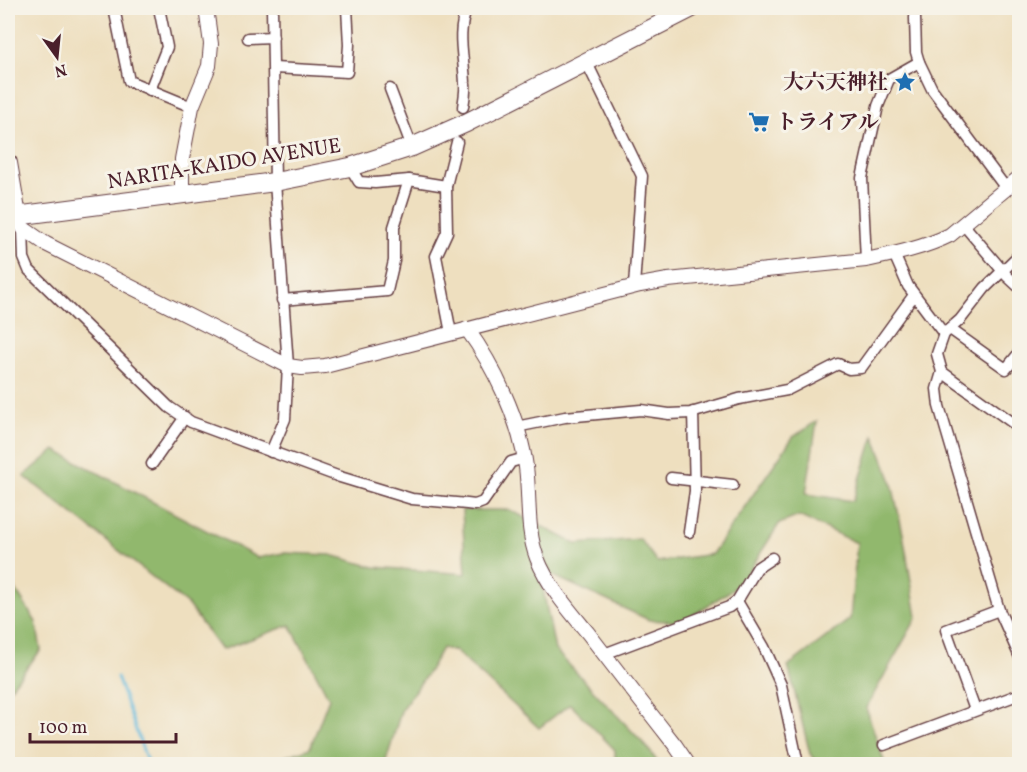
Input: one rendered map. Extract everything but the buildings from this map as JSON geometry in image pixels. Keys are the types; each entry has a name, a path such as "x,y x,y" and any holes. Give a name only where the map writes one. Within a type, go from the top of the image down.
{"main road":[{"name":"NARITA-KAIDO AVENUE","path":"16,221 182,193 275,182 350,167 412,147 466,123 692,8"},
{"path":"8,163 16,221"}],"street":[{"path":"114,8 129,81 192,107"},
{"path":"150,90 167,47 159,8"},
{"path":"182,193 182,159 192,107 209,66 211,44 206,8"},
{"path":"271,452 285,419 288,366 275,182 272,8"},
{"path":"274,68 347,72 349,45 347,8"},
{"path":"463,107 466,85 460,47 462,18 467,8"},
{"path":"916,8 916,52 932,89 1005,187"},
{"path":"248,38 273,37"},
{"path":"586,62 642,176 634,286"},
{"path":"866,260 862,178 878,106 889,79 919,62"},
{"path":"390,89 412,147"},
{"path":"451,333 436,256 447,232 446,186 457,142"},
{"path":"350,167 360,182 409,180 446,186"},
{"path":"16,221 46,244 288,366 302,368 325,366 634,286 668,280 866,260 894,254 937,242 963,224 1005,187 1020,177"},
{"path":"282,300 387,291 394,261 394,227 409,180"},
{"path":"16,221 29,270 169,408 185,417 340,477 412,499 476,504 483,502 511,462 525,458"},
{"path":"963,224 1002,271 1020,288"},
{"path":"894,254 908,286 947,331 1006,369 1020,352"},
{"path":"1020,254 947,331 937,354 942,372 937,389 939,406 999,610 1020,657"},
{"path":"516,427 565,417 641,410 669,414 693,412 739,399 786,390 838,364 849,369 861,368 915,295"},
{"path":"467,329 502,391 516,427 525,458 531,526 537,558 556,593 675,745 688,765"},
{"path":"942,372 1020,428"},
{"path":"689,531 695,491 693,412"},
{"path":"152,464 185,417"},
{"path":"671,478 733,484"},
{"path":"604,654 729,607 737,601 757,568 772,558"},
{"path":"737,601 764,647 781,685 798,765"},
{"path":"975,710 946,630 999,610"},
{"path":"884,745 1020,694"}],"green space":[{"path":"817,421 806,494 853,501 874,436 891,479 903,534 917,617 866,708 885,764 820,764 810,754 788,666 850,619 857,543 799,516 779,524 741,584 682,622 649,620 539,569 555,650 647,747 659,764 615,764 615,750 570,704 539,728 455,651 442,648 427,674 402,708 385,764 271,764 272,761 310,748 329,698 290,625 221,650 188,605 24,476 55,450 258,558 283,553 331,555 374,567 466,574 462,510 510,510 576,544 640,539 657,562 712,554 793,437"},
{"path":"8,578 36,622 41,650 8,691 8,650 10,648 8,644"}],"waterway":[{"path":"117,677 148,764"}],"place":[{"name":"大六天神社","path":"905,82"},
{"name":"トライアル","path":"759,122"}]}
